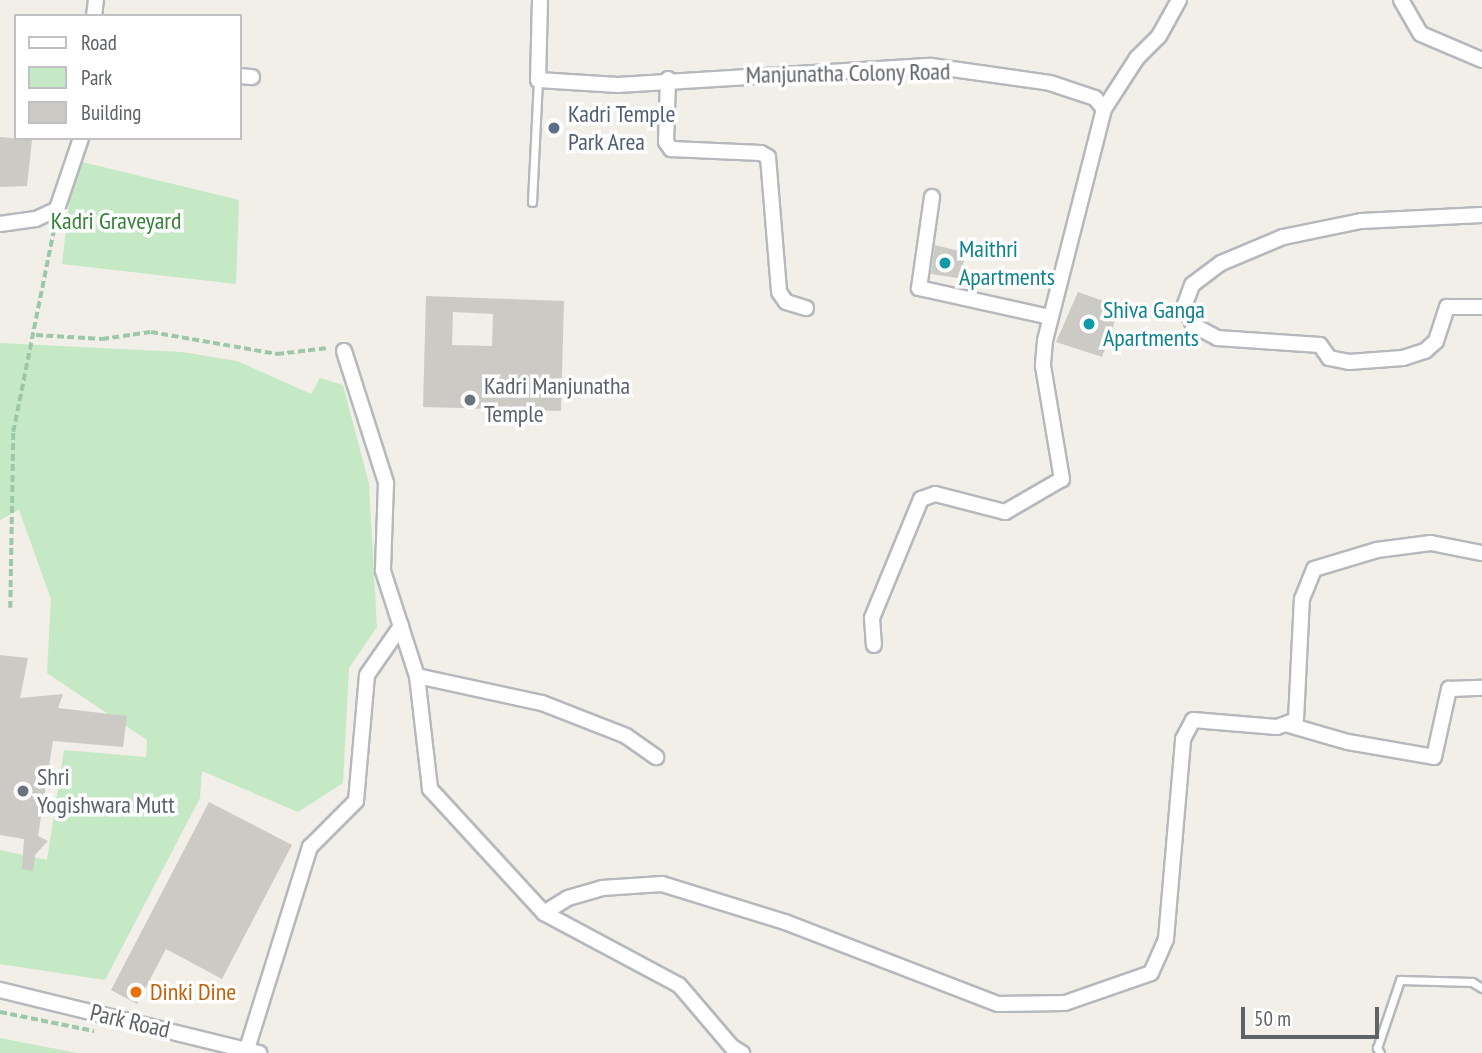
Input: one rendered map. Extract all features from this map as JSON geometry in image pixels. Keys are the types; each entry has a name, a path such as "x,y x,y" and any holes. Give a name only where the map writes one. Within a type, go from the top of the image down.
{"street":[{"path":"538,80 540,0"},
{"path":"874,645 872,618 921,499 935,494 1005,512 1062,479 1043,366 1050,317 1104,109 1137,58 1166,26 1179,0"},
{"path":"1401,0 1421,34 1482,60"},
{"name":"Manjunatha Colony Road","path":"538,80 618,85 668,79 930,66 1050,83 1095,98 1104,109"},
{"path":"668,79 666,142 671,149 761,153 768,157 779,292 786,302 806,307"},
{"path":"0,224 36,219 57,209 80,140"},
{"path":"932,197 919,288 1050,317"},
{"path":"1482,215 1361,221 1283,237 1221,263 1192,285 1185,304 1193,325 1217,338 1320,345 1329,358 1349,362 1403,358 1425,351 1436,341 1447,307 1482,307"},
{"path":"342,347 386,483 383,571 417,676 430,789 544,913 679,985 732,1048 742,1053"},
{"path":"1289,725 1296,719 1302,599 1314,569 1377,550 1432,543 1482,553"},
{"path":"253,1051 310,847 356,801 367,675 401,626"},
{"path":"417,676 542,703 626,736 656,757"},
{"path":"544,913 568,898 602,888 662,884 785,922 998,1004 1065,1003 1151,973 1166,939 1183,739 1193,720 1289,725 1348,742 1434,757 1449,689 1482,688"},
{"name":"Park Road","path":"0,990 253,1051"}],"lane":[{"path":"532,202 538,80"},
{"path":"1380,1053 1377,1048 1400,980 1472,982 1482,988"}],"path":[{"path":"10,608 13,432 36,335 57,209"},
{"path":"36,335 102,339 151,332 277,354 313,353 342,347"}],"green space":[{"name":"Kadri Graveyard","path":"74,160 239,200 236,284 62,264"},
{"path":"0,343 182,352 237,361 311,394 320,378 343,385 369,484 377,627 349,668 343,783 298,812 202,771 200,798 105,980 0,964 0,850 47,860 64,750 146,757 147,740 47,673 51,599 19,510 0,520"},
{"path":"0,1038 77,1053 0,1053"}],"building":[{"path":"0,137 32,140 27,186 0,187"},
{"name":"Maithri Apartments","path":"935,245 967,253 958,278 931,274"},
{"name":"Shiva Ganga Apartments","path":"1078,292 1120,307 1102,357 1056,342"},
{"path":"426,296 564,301 561,411 423,407","holes":["453,312 493,314 492,346 452,345"]},
{"name":"Shri Yogishwara Mutt","path":"0,655 28,658 20,698 63,694 58,708 127,716 123,747 53,741 38,836 48,841 35,855 33,871 22,869 24,839 0,835"},
{"path":"209,802 292,845 222,979 166,949 137,1004 111,990"}],"place":[{"name":"Kadri Temple Park Area","path":"554,128"},
{"name":"Maithri Apartments","path":"945,263"},
{"name":"Shiva Ganga Apartments","path":"1089,324"},
{"name":"Kadri Manjunatha Temple","path":"470,400"},
{"name":"Shri Yogishwara Mutt","path":"23,791"},
{"name":"Dinki Dine","path":"136,992"}]}
